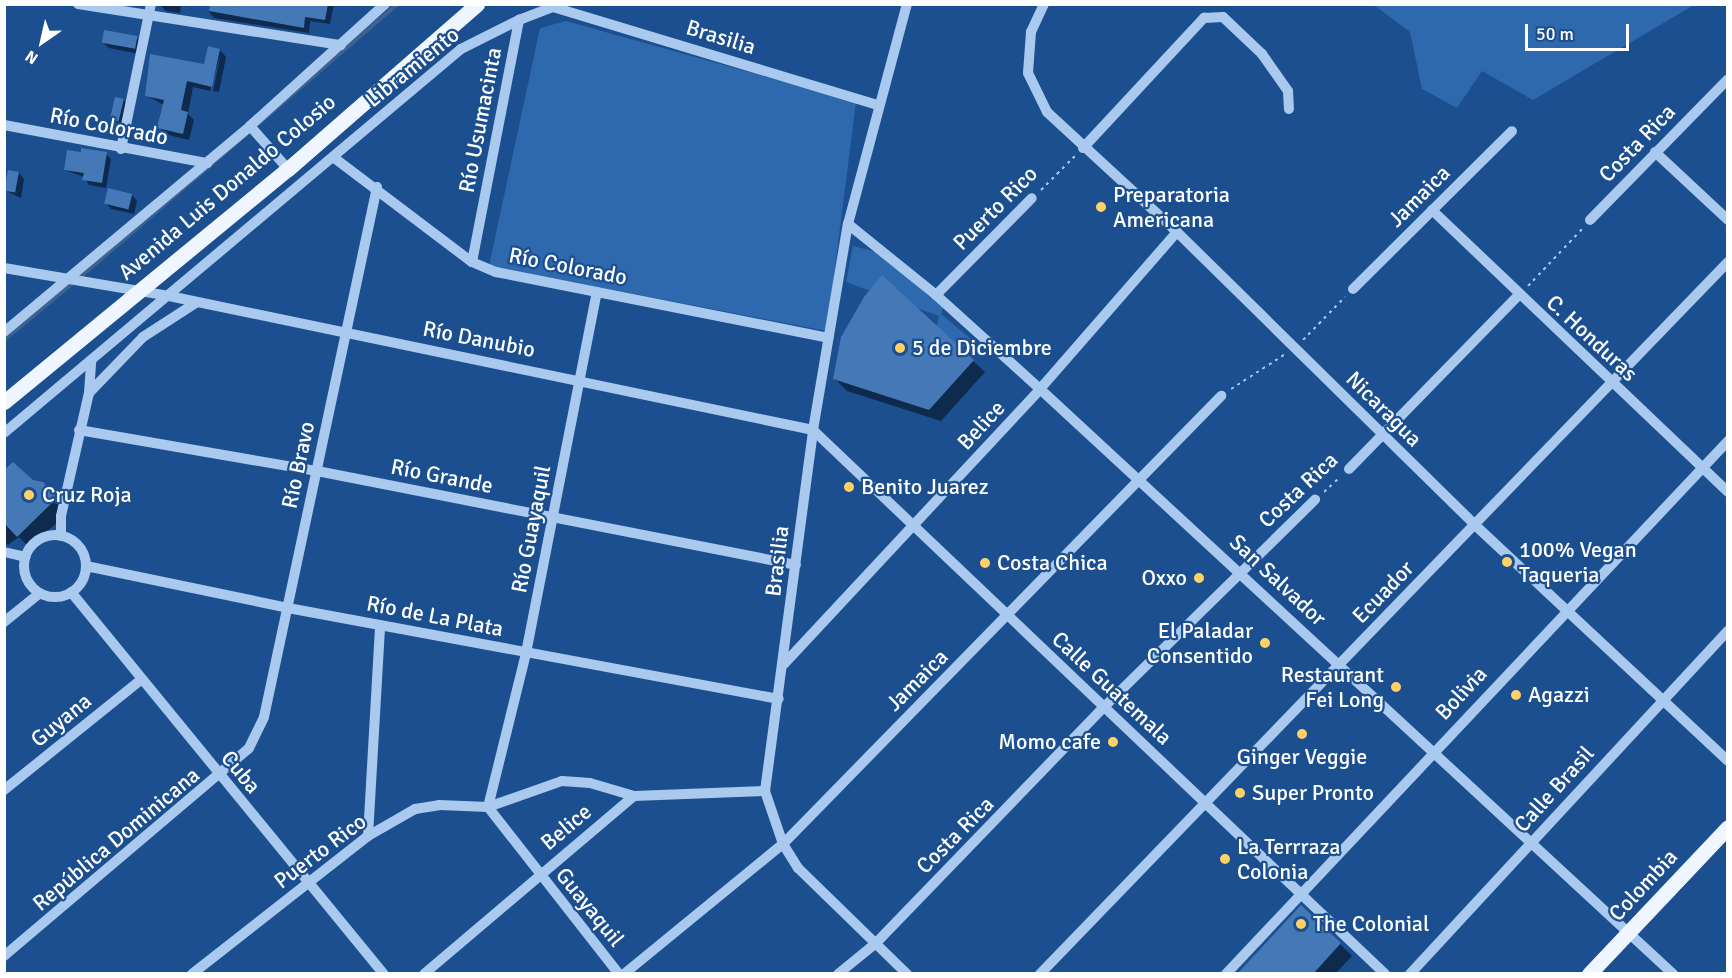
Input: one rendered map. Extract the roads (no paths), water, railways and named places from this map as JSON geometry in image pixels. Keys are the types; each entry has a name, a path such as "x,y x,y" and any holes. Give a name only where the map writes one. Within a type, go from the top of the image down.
{"main road":[{"name":"Avenida Luis Donaldo Colosio","path":"4,402 137,290 288,169 477,4"},
{"name":"Colombia","path":"1589,974 1728,827"}],"street":[{"path":"78,4 149,17 341,45"},
{"path":"121,149 151,4"},
{"path":"4,332 251,128 385,4"},
{"name":"Brasilia","path":"907,974 821,893 783,844 765,791 784,664 813,430 848,224 878,105 908,4"},
{"name":"Nicaragua","path":"1044,4 1031,32 1028,73 1047,112 1083,148 1177,232 1475,525 1728,761"},
{"name":"Brasilia","path":"557,6 878,105"},
{"name":"Río Usumacinta","path":"472,262 519,20 557,6"},
{"path":"1083,148 1204,18 1223,16 1262,54 1288,91 1289,109"},
{"name":"Libramiento","path":"4,433 461,49 519,20"},
{"name":"Costa Rica","path":"1590,220 1728,79"},
{"name":"Río Colorado","path":"4,125 121,149 207,163"},
{"path":"251,128 288,169"},
{"name":"Jamaica","path":"1353,289 1512,131"},
{"path":"1655,152 1728,220"},
{"name":"Río Colorado","path":"333,157 472,262 496,272 829,338"},
{"name":"Río Bravo","path":"249,748 264,717 377,188"},
{"name":"Puerto Rico","path":"936,295 1032,198"},
{"name":"C. Honduras","path":"1432,210 1518,296 1728,492"},
{"name":"San Salvador","path":"848,224 936,295 1041,389 1435,750 1673,974"},
{"name":"Belice","path":"784,664 1041,389 1177,232"},
{"name":"Ecuador","path":"1040,974 1728,262"},
{"path":"4,268 66,280"},
{"name":"Río Danubio","path":"66,280 169,296 581,379 813,430"},
{"name":"Río Guayaquil","path":"488,807 526,654 597,292"},
{"name":"Costa Rica","path":"1349,469 1383,437 1518,296"},
{"path":"89,393 143,337 197,302"},
{"path":"61,536 79,430 89,393 91,361"},
{"path":"21,388 36,404"},
{"name":"Jamaica","path":"624,974 783,844 1221,396"},
{"name":"Río Grande","path":"79,430 317,471 796,565"},
{"name":"Calle Guatemala","path":"813,430 1007,616 1207,802 1385,974"},
{"name":"Bolivia","path":"1226,974 1565,610 1728,441"},
{"name":"Costa Rica","path":"838,974 876,943 1104,707 1315,500"},
{"path":"61,536 79,546 86,566 79,585 71,592 50,597 40,593 30,584 24,571 25,557 35,542 61,536"},
{"path":"4,552 25,557"},
{"name":"Río de La Plata","path":"86,566 526,654 779,699"},
{"name":"Cuba","path":"71,592 220,778 384,974"},
{"path":"4,622 40,593"},
{"path":"368,836 380,625"},
{"name":"Calle Brasil","path":"1410,974 1728,631"},
{"name":"Guyana","path":"4,790 141,680"},
{"name":"República Dominicana","path":"4,956 220,778 249,748"},
{"path":"488,807 562,781 590,783 634,796 765,791"},
{"name":"Belice","path":"424,974 634,796"},
{"name":"Puerto Rico","path":"192,974 368,836 415,809 439,805 488,807"},
{"name":"Guayaquil","path":"488,807 539,876 619,974"}],"waterway":[{"path":"79,278 397,4"},
{"path":"4,340 73,283"}],"place":[{"name":"Preparatoria Americana","path":"1101,207"},
{"name":"5 de Diciembre","path":"900,348"},
{"name":"Benito Juarez","path":"849,487"},
{"name":"Cruz Roja","path":"29,495"},
{"name":"100% Vegan Taqueria","path":"1507,562"},
{"name":"Costa Chica","path":"985,563"},
{"name":"Oxxo","path":"1199,578"},
{"name":"El Paladar Consentido","path":"1265,643"},
{"name":"Restaurant Fei Long","path":"1396,687"},
{"name":"Agazzi","path":"1516,695"},
{"name":"Ginger Veggie","path":"1302,734"},
{"name":"Momo cafe","path":"1113,742"},
{"name":"Super Pronto","path":"1240,793"},
{"name":"La Terrraza Colonia","path":"1225,859"},
{"name":"The Colonial","path":"1301,924"}]}
